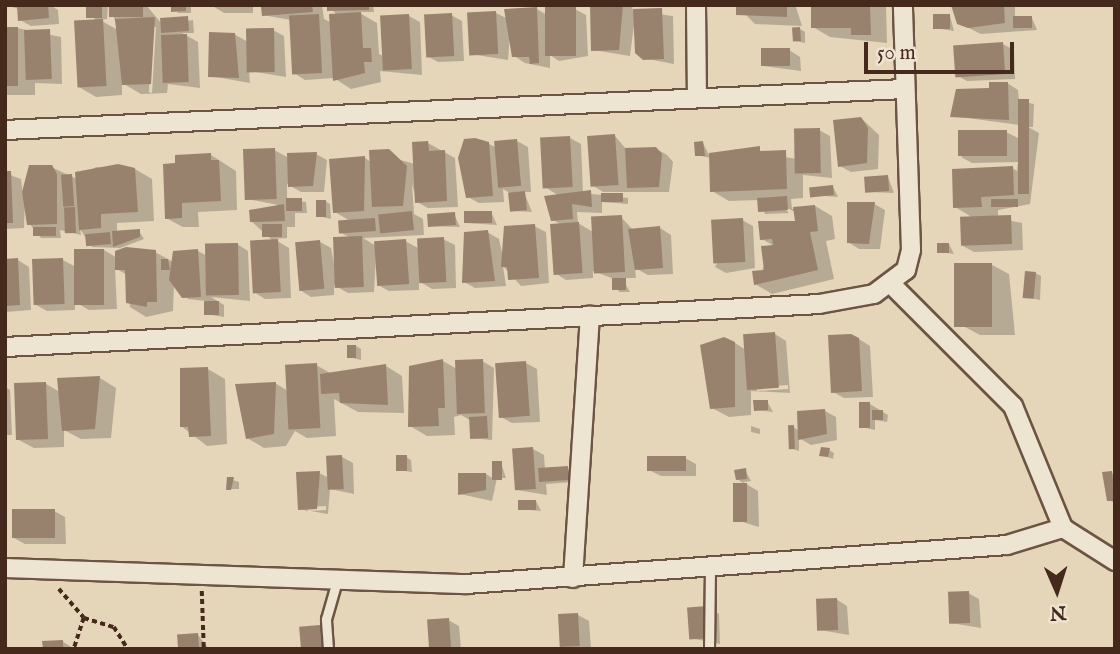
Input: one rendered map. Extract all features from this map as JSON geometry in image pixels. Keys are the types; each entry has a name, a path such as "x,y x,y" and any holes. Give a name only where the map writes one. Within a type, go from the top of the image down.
{"street":[{"path":"696,5 698,96"},
{"path":"5,346 819,304 892,285 911,250 903,5"},
{"path":"5,130 698,96 904,89"},
{"path":"892,285 1013,406 1062,528 1115,561"},
{"path":"573,578 590,316"},
{"path":"5,568 202,577 466,584 1007,545 1062,528"}],"lane":[{"path":"709,649 710,565"},
{"path":"328,649 326,619 337,581"}],"path":[{"path":"46,570 83,618 114,627 128,649"},
{"path":"202,577 204,649"},
{"path":"74,649 83,618"}],"building":[{"path":"17,5 48,5 49,18 18,21"},
{"path":"86,5 102,5 102,18 86,18"},
{"path":"109,5 143,5 143,17 109,17"},
{"path":"171,5 186,5 186,11 171,12"},
{"path":"312,5 313,12 262,16 261,7"},
{"path":"327,5 369,5 369,10 327,11"},
{"path":"590,5 623,5 619,50 591,51"},
{"path":"736,5 787,5 787,17 736,15"},
{"path":"811,5 870,5 871,35 851,35 851,28 811,28"},
{"path":"951,5 1004,5 1005,23 968,28 957,24"},
{"path":"537,7 539,63 530,64 529,57 512,57 504,9"},
{"path":"545,7 576,7 576,56 545,56"},
{"path":"662,8 664,59 643,60 635,53 633,9"},
{"path":"496,11 498,54 469,55 467,13"},
{"path":"361,12 363,48 371,48 372,62 364,62 365,73 333,81 329,14"},
{"path":"452,13 454,56 426,57 424,14"},
{"path":"319,14 322,73 292,74 289,16"},
{"path":"409,14 412,69 383,70 380,16"},
{"path":"933,14 950,14 950,29 933,29"},
{"path":"188,16 189,31 161,33 160,18"},
{"path":"1013,16 1032,16 1032,28 1013,28"},
{"path":"155,17 151,84 122,85 115,19"},
{"path":"103,19 107,86 78,87 74,21"},
{"path":"5,27 18,27 18,86 5,86"},
{"path":"800,27 801,41 793,42 792,28"},
{"path":"246,28 274,28 275,72 247,72"},
{"path":"50,29 52,79 26,80 24,30"},
{"path":"209,32 235,33 239,78 208,77"},
{"path":"187,34 189,82 163,83 161,35"},
{"path":"1003,42 1005,74 955,77 953,45"},
{"path":"761,48 790,48 790,66 761,66"},
{"path":"989,82 1008,82 1009,120 950,117 956,89 989,88"},
{"path":"1018,99 1029,99 1029,194 1018,194"},
{"path":"861,117 868,128 867,163 838,167 833,120"},
{"path":"794,128 820,128 821,173 795,173"},
{"path":"958,130 1007,130 1007,156 958,156"},
{"path":"615,134 619,185 591,187 587,136"},
{"path":"570,136 573,187 543,189 540,138"},
{"path":"475,138 489,142 493,196 466,198 458,158 464,139"},
{"path":"517,139 521,186 498,188 494,141"},
{"path":"428,141 429,151 445,150 447,201 415,203 412,142"},
{"path":"703,141 705,156 695,156 694,142"},
{"path":"760,146 760,151 786,150 787,189 710,192 709,153"},
{"path":"656,147 662,154 659,187 627,188 625,148"},
{"path":"275,148 277,199 245,200 243,149"},
{"path":"389,149 407,166 403,206 372,207 369,150"},
{"path":"317,152 313,186 288,187 287,153"},
{"path":"211,153 211,160 219,160 221,201 182,203 182,218 165,219 163,164 175,163 175,155"},
{"path":"365,156 364,211 333,213 329,159"},
{"path":"118,164 135,168 138,212 101,214 101,228 79,230 75,172"},
{"path":"29,165 52,165 57,174 57,224 27,225 22,192"},
{"path":"1013,166 1014,195 981,197 982,207 953,208 952,169"},
{"path":"5,171 11,171 13,223 5,223"},
{"path":"72,174 74,206 63,207 61,175"},
{"path":"888,175 889,191 865,193 864,177"},
{"path":"833,185 834,195 810,197 809,188"},
{"path":"591,190 592,207 572,204 573,219 551,221 544,196"},
{"path":"525,191 527,210 510,212 508,193"},
{"path":"601,193 623,193 623,202 601,202"},
{"path":"787,196 788,210 758,212 757,198"},
{"path":"286,198 302,198 302,211 286,211"},
{"path":"991,199 1018,199 1018,207 991,207"},
{"path":"316,200 326,200 326,217 316,217"},
{"path":"847,202 875,202 869,244 847,243"},
{"path":"284,204 285,221 250,222 249,210"},
{"path":"815,205 818,231 810,232 818,270 754,285 752,271 764,270 761,246 773,245 772,239 760,240 758,221 795,221 793,207"},
{"path":"64,207 75,207 76,233 65,233"},
{"path":"412,211 414,230 380,233 378,215"},
{"path":"464,211 492,211 492,223 464,223"},
{"path":"455,212 456,225 428,227 427,214"},
{"path":"622,215 625,272 594,274 591,217"},
{"path":"1011,215 1012,244 961,246 960,217"},
{"path":"375,218 376,231 339,234 338,221"},
{"path":"743,218 745,262 713,264 711,220"},
{"path":"579,222 583,273 554,275 550,224"},
{"path":"262,224 282,224 282,237 262,237"},
{"path":"535,224 539,278 508,280 507,267 501,267 504,226"},
{"path":"660,226 663,268 635,270 628,229"},
{"path":"33,227 56,227 56,236 33,236"},
{"path":"140,229 140,237 113,247 112,231"},
{"path":"488,230 495,281 462,283 464,232"},
{"path":"110,232 111,244 86,246 85,234"},
{"path":"362,236 364,287 335,288 333,237"},
{"path":"444,237 446,282 419,283 417,238"},
{"path":"278,239 281,292 253,293 250,240"},
{"path":"406,239 409,284 377,286 374,241"},
{"path":"320,240 324,289 299,291 295,242"},
{"path":"238,243 239,295 206,296 205,244"},
{"path":"937,243 949,243 949,253 937,253"},
{"path":"126,247 156,250 157,302 147,302 147,307 126,303 125,270 115,270 115,251"},
{"path":"74,249 104,249 104,305 74,305"},
{"path":"198,249 201,297 182,298 169,280 173,251"},
{"path":"18,258 20,305 5,306 5,259"},
{"path":"63,258 65,304 34,305 32,259"},
{"path":"161,259 168,259 170,270 161,270"},
{"path":"954,263 992,263 992,327 954,327"},
{"path":"1025,271 1036,272 1034,299 1023,298"},
{"path":"612,278 626,278 626,290 612,290"},
{"path":"204,301 219,301 219,315 204,315"},
{"path":"775,332 779,388 747,390 743,334"},
{"path":"851,334 859,338 862,391 831,393 828,335"},
{"path":"724,337 735,342 735,407 710,409 700,345"},
{"path":"347,345 356,345 356,358 347,358"},
{"path":"443,359 445,408 438,408 439,426 408,427 409,366"},
{"path":"483,359 485,413 457,414 455,360"},
{"path":"526,361 530,416 499,418 495,363"},
{"path":"317,363 320,428 288,430 285,365"},
{"path":"386,364 388,405 340,403 339,393 321,394 320,374"},
{"path":"208,367 211,436 189,437 188,427 180,427 180,368"},
{"path":"100,376 95,429 62,431 57,378"},
{"path":"46,382 48,439 16,440 14,383"},
{"path":"276,382 274,434 246,439 235,384"},
{"path":"753,400 768,400 768,410 754,411"},
{"path":"859,402 870,402 870,428 859,428"},
{"path":"825,409 827,434 798,440 797,411"},
{"path":"872,410 883,410 883,420 872,420"},
{"path":"487,416 488,438 470,439 469,417"},
{"path":"788,425 794,425 795,449 789,449"},
{"path":"533,447 536,489 515,490 512,448"},
{"path":"821,447 830,448 828,457 819,456"},
{"path":"342,455 344,489 328,490 326,456"},
{"path":"396,455 407,455 407,471 396,471"},
{"path":"647,456 686,456 686,471 647,471"},
{"path":"492,461 502,461 502,480 492,480"},
{"path":"568,466 569,480 539,482 538,468"},
{"path":"746,468 747,479 736,480 734,470"},
{"path":"320,471 317,509 298,510 296,472"},
{"path":"1112,471 1115,501 1107,501 1102,472"},
{"path":"458,473 486,473 486,490 458,495"},
{"path":"227,477 234,477 231,490 226,490"},
{"path":"733,483 747,483 747,522 733,522"},
{"path":"518,500 536,500 536,510 518,510"},
{"path":"12,509 55,509 55,538 12,538"},
{"path":"969,591 970,623 949,624 948,592"},
{"path":"837,598 838,630 817,631 816,599"},
{"path":"708,606 710,638 689,639 687,607"},
{"path":"578,613 580,646 560,647 558,614"},
{"path":"449,618 451,649 429,649 427,620"},
{"path":"320,625 322,649 301,649 299,627"},
{"path":"198,633 199,649 178,649 177,634"},
{"path":"63,640 63,649 43,649 42,641"}]}
